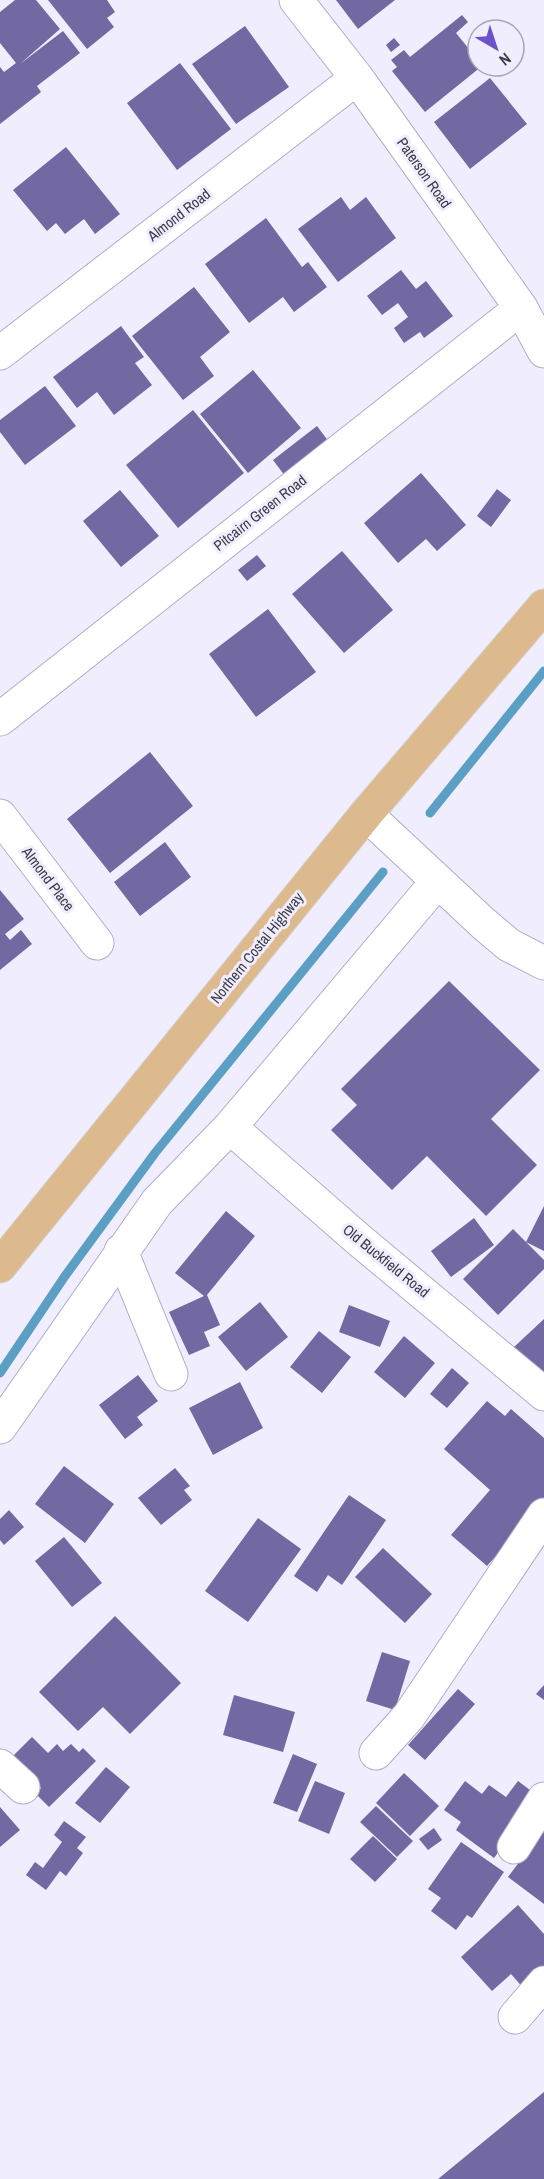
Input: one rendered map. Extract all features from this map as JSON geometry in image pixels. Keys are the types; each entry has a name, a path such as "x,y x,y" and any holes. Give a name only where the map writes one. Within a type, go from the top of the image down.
{"main road":[{"path":"520,634 544,598"},
{"path":"520,634 544,606"},
{"name":"Northern Costal Highway","path":"0,1266 366,814 520,634"}],"street":[{"name":"Paterson Road","path":"296,0 357,78 520,308 544,351"},
{"name":"Almond Road","path":"0,353 357,78"},
{"name":"Pitcairn Green Road","path":"0,719 520,308"},
{"path":"366,814 437,882 509,945 544,963"},
{"name":"Almond Place","path":"0,816 97,943"},
{"path":"0,1427 157,1202 230,1127 437,882"},
{"name":"Old Buckfield Road","path":"230,1127 358,1239 544,1394"},
{"path":"121,1251 171,1374"},
{"path":"376,1753 409,1716 544,1515"},
{"path":"514,1847 544,1799"},
{"path":"515,2017 544,1983"}],"building":[{"path":"15,0 36,0 60,29 20,64 63,31 80,53 37,86 41,92 0,124 0,67 4,72 16,63 0,43 0,12"},
{"path":"48,0 107,0 115,12 107,18 114,27 87,49"},
{"path":"336,0 395,0 358,29"},
{"path":"462,15 466,20 466,24 456,33 466,45 467,78 425,112 392,71 397,67 391,60 404,50 410,57"},
{"path":"245,26 289,87 236,124 192,64"},
{"path":"394,38 400,45 391,52 386,45"},
{"path":"180,63 231,129 177,170 127,103"},
{"path":"490,78 527,124 470,169 434,122"},
{"path":"66,147 120,214 95,234 84,219 65,234 56,223 47,231 13,190"},
{"path":"341,197 350,210 366,197 396,238 338,282 298,229"},
{"path":"266,218 302,267 308,262 327,287 294,312 283,297 249,323 205,264"},
{"path":"401,270 416,289 426,281 453,316 424,338 420,332 404,343 394,328 408,317 398,303 382,315 367,296"},
{"path":"194,287 230,332 200,357 214,376 183,400 132,336"},
{"path":"121,326 144,357 135,363 152,385 114,415 97,392 77,408 53,377"},
{"path":"253,370 301,428 248,473 200,414"},
{"path":"45,386 76,426 25,465 0,432 0,420"},
{"path":"193,410 244,473 178,528 126,465"},
{"path":"317,426 335,450 291,484 273,460"},
{"path":"421,473 466,525 437,551 426,539 398,563 364,523"},
{"path":"497,489 511,500 491,527 477,516"},
{"path":"120,490 159,536 121,567 83,521"},
{"path":"342,551 393,610 344,653 292,594"},
{"path":"257,555 266,566 247,581 238,570"},
{"path":"268,609 316,672 256,717 209,654"},
{"path":"150,752 193,806 110,873 67,819"},
{"path":"165,842 191,877 140,916 114,882"},
{"path":"0,890 24,919 5,934 10,940 21,930 32,944 0,970"},
{"path":"449,981 540,1070 491,1119 537,1165 486,1216 427,1156 392,1190 331,1130 357,1105 341,1089"},
{"path":"544,1206 544,1251 526,1242"},
{"path":"226,1211 255,1236 207,1295 220,1325 204,1332 210,1346 189,1355 169,1312 204,1296 175,1273"},
{"path":"474,1218 494,1245 451,1277 431,1251"},
{"path":"513,1229 544,1260 544,1269 498,1315 463,1279"},
{"path":"260,1302 288,1337 246,1371 218,1337"},
{"path":"349,1305 390,1321 380,1347 339,1332"},
{"path":"544,1319 544,1371 540,1375 514,1347"},
{"path":"319,1331 351,1357 322,1393 290,1367"},
{"path":"404,1336 435,1363 405,1398 374,1372"},
{"path":"452,1368 469,1383 447,1408 430,1394"},
{"path":"138,1375 158,1401 137,1417 143,1425 125,1439 99,1405"},
{"path":"240,1382 263,1428 213,1455 189,1408"},
{"path":"487,1401 505,1416 511,1409 544,1438 544,1501 487,1566 451,1535 490,1490 444,1449"},
{"path":"64,1466 114,1504 85,1543 35,1504"},
{"path":"175,1468 190,1486 184,1490 192,1500 161,1525 138,1498"},
{"path":"349,1495 386,1520 342,1585 328,1575 317,1592 294,1576"},
{"path":"9,1510 24,1527 4,1545 0,1540 0,1519"},
{"path":"258,1518 301,1549 248,1622 205,1591"},
{"path":"64,1537 102,1583 72,1607 35,1561"},
{"path":"383,1548 432,1594 405,1623 355,1577"},
{"path":"115,1616 181,1683 130,1734 103,1707 78,1731 39,1692"},
{"path":"382,1652 410,1661 395,1710 366,1701"},
{"path":"544,1685 544,1700 536,1694"},
{"path":"458,1689 475,1704 425,1760 408,1745"},
{"path":"234,1695 295,1712 283,1752 223,1735"},
{"path":"32,1737 48,1753 57,1744 63,1751 71,1744 79,1752 83,1748 96,1761 49,1807 36,1794 41,1788 11,1758"},
{"path":"293,1754 317,1764 297,1812 273,1803"},
{"path":"106,1767 130,1787 100,1823 75,1803"},
{"path":"404,1773 439,1806 410,1836 376,1803"},
{"path":"315,1781 345,1793 329,1834 298,1821"},
{"path":"465,1781 482,1794 489,1785 506,1797 518,1781 534,1793 527,1813 494,1858 456,1830 461,1822 444,1810"},
{"path":"376,1806 413,1841 397,1857 360,1822"},
{"path":"0,1807 20,1830 0,1847"},
{"path":"64,1821 86,1837 77,1848 83,1853 66,1876 60,1871 46,1890 26,1875 35,1862 43,1868 62,1842 54,1835"},
{"path":"434,1828 442,1840 428,1850 419,1839"},
{"path":"544,1829 544,1904 508,1877"},
{"path":"373,1836 397,1859 375,1882 350,1859"},
{"path":"461,1842 504,1872 472,1918 467,1915 456,1930 431,1911 441,1898 428,1889"},
{"path":"518,1905 544,1934 544,1973 525,1990 511,1974 492,1991 461,1957"},
{"path":"544,2092 544,2179 438,2179"}],"waterway":[{"path":"430,813 544,671"},
{"path":"0,1373 65,1276 155,1153 383,872"}]}
